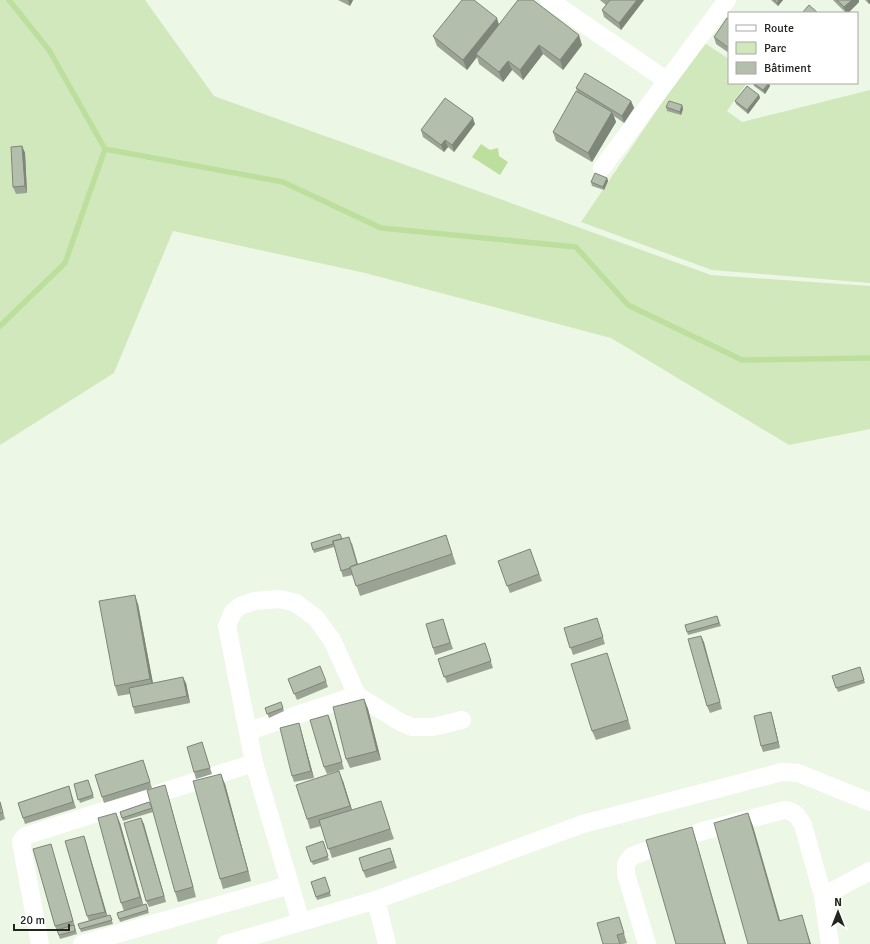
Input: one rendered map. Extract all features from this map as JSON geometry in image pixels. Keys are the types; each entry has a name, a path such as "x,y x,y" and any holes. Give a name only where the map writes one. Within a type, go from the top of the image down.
{"street":[{"path":"549,0 666,80"},
{"path":"602,168 727,0"},
{"path":"301,922 254,763 249,731 227,626 232,612 240,606 255,601 280,599 296,603 316,618 332,640 357,695 400,722 412,727 433,727 462,720"},
{"path":"249,731 357,695"},
{"path":"40,944 21,842 25,836 254,763"},
{"path":"226,944 376,900 583,824 782,772 798,773 870,802"},
{"path":"647,944 626,874 626,864 632,856 704,831 784,810 792,811 798,815 803,825 823,896 830,944"},
{"path":"823,896 870,871"},
{"path":"82,944 290,885"},
{"path":"376,900 387,944"}],"green space":[{"path":"0,0 145,0 214,96 711,275 870,286 870,429 789,445 611,338 365,273 173,231 114,373 0,445"},
{"path":"703,42 728,58 728,84 746,84 727,111 742,122 870,90 870,283 712,270 581,222"}],"shaded area":[{"path":"481,144 490,150 498,148 499,156 508,162 500,175 472,157"}],"building":[{"path":"462,0 474,0 497,18 463,60 433,36"},
{"path":"518,0 533,0 579,35 560,60 539,45 520,70 508,61 499,72 476,54"},
{"path":"610,0 637,0 619,23 602,10"},
{"path":"837,0 852,0 844,7"},
{"path":"809,5 817,12 803,12"},
{"path":"727,18 728,18 728,47 714,37"},
{"path":"585,73 631,101 622,116 576,88"},
{"path":"754,84 768,84 763,90"},
{"path":"747,86 759,95 747,110 735,101"},
{"path":"576,91 612,112 588,153 553,132"},
{"path":"445,98 473,118 452,145 445,140 441,145 421,130"},
{"path":"669,101 682,105 680,112 666,107"},
{"path":"22,146 25,186 13,187 11,147"},
{"path":"595,173 607,178 603,187 591,182"},
{"path":"340,534 342,539 333,541 333,544 313,550 311,543"},
{"path":"446,535 452,554 356,586 350,567"},
{"path":"349,537 357,564 341,571 333,541"},
{"path":"530,549 539,574 507,586 498,561"},
{"path":"135,595 150,679 115,686 99,601"},
{"path":"717,616 719,623 687,632 685,625"},
{"path":"597,618 603,637 570,648 564,628"},
{"path":"443,619 450,643 433,648 426,624"},
{"path":"701,636 720,702 707,706 688,639"},
{"path":"485,643 491,661 444,677 438,659"},
{"path":"607,653 628,720 592,731 571,664"},
{"path":"320,666 326,681 294,694 288,679"},
{"path":"860,667 864,680 836,688 832,676"},
{"path":"183,677 187,696 133,707 129,688"},
{"path":"364,699 377,751 346,759 333,707"},
{"path":"281,702 283,708 267,714 265,708"},
{"path":"771,712 778,742 761,746 754,716"},
{"path":"328,715 342,762 324,767 310,720"},
{"path":"299,723 311,771 292,776 280,728"},
{"path":"202,742 210,768 194,772 187,747"},
{"path":"143,760 150,782 102,797 95,775"},
{"path":"339,771 350,806 307,819 296,785"},
{"path":"221,774 248,871 220,879 193,781"},
{"path":"88,780 93,795 78,800 74,784"},
{"path":"165,785 193,887 175,892 147,790"},
{"path":"69,786 73,802 23,818 18,803"},
{"path":"381,801 390,829 328,849 319,820"},
{"path":"0,802 3,813 0,813"},
{"path":"149,802 152,808 122,818 120,812"},
{"path":"116,813 140,897 121,903 98,818"},
{"path":"748,813 779,921 802,915 810,944 748,944 714,823"},
{"path":"141,818 164,896 146,901 124,823"},
{"path":"692,827 725,944 676,944 646,840"},
{"path":"84,836 105,912 87,916 65,841"},
{"path":"323,841 328,856 311,862 306,847"},
{"path":"51,844 73,921 55,926 33,849"},
{"path":"390,848 394,861 363,871 359,858"},
{"path":"325,877 330,892 316,897 311,882"},
{"path":"146,904 148,910 119,919 117,913"},
{"path":"110,915 112,920 80,929 78,924"},
{"path":"619,917 624,933 617,935 620,944 603,944 597,923"},
{"path":"74,925 75,931 59,935 57,930"}],"waterway":[{"path":"9,0 49,50 105,149"},
{"path":"0,326 65,263 105,149 283,182 381,228 576,247 628,305 742,360 870,358"}]}
